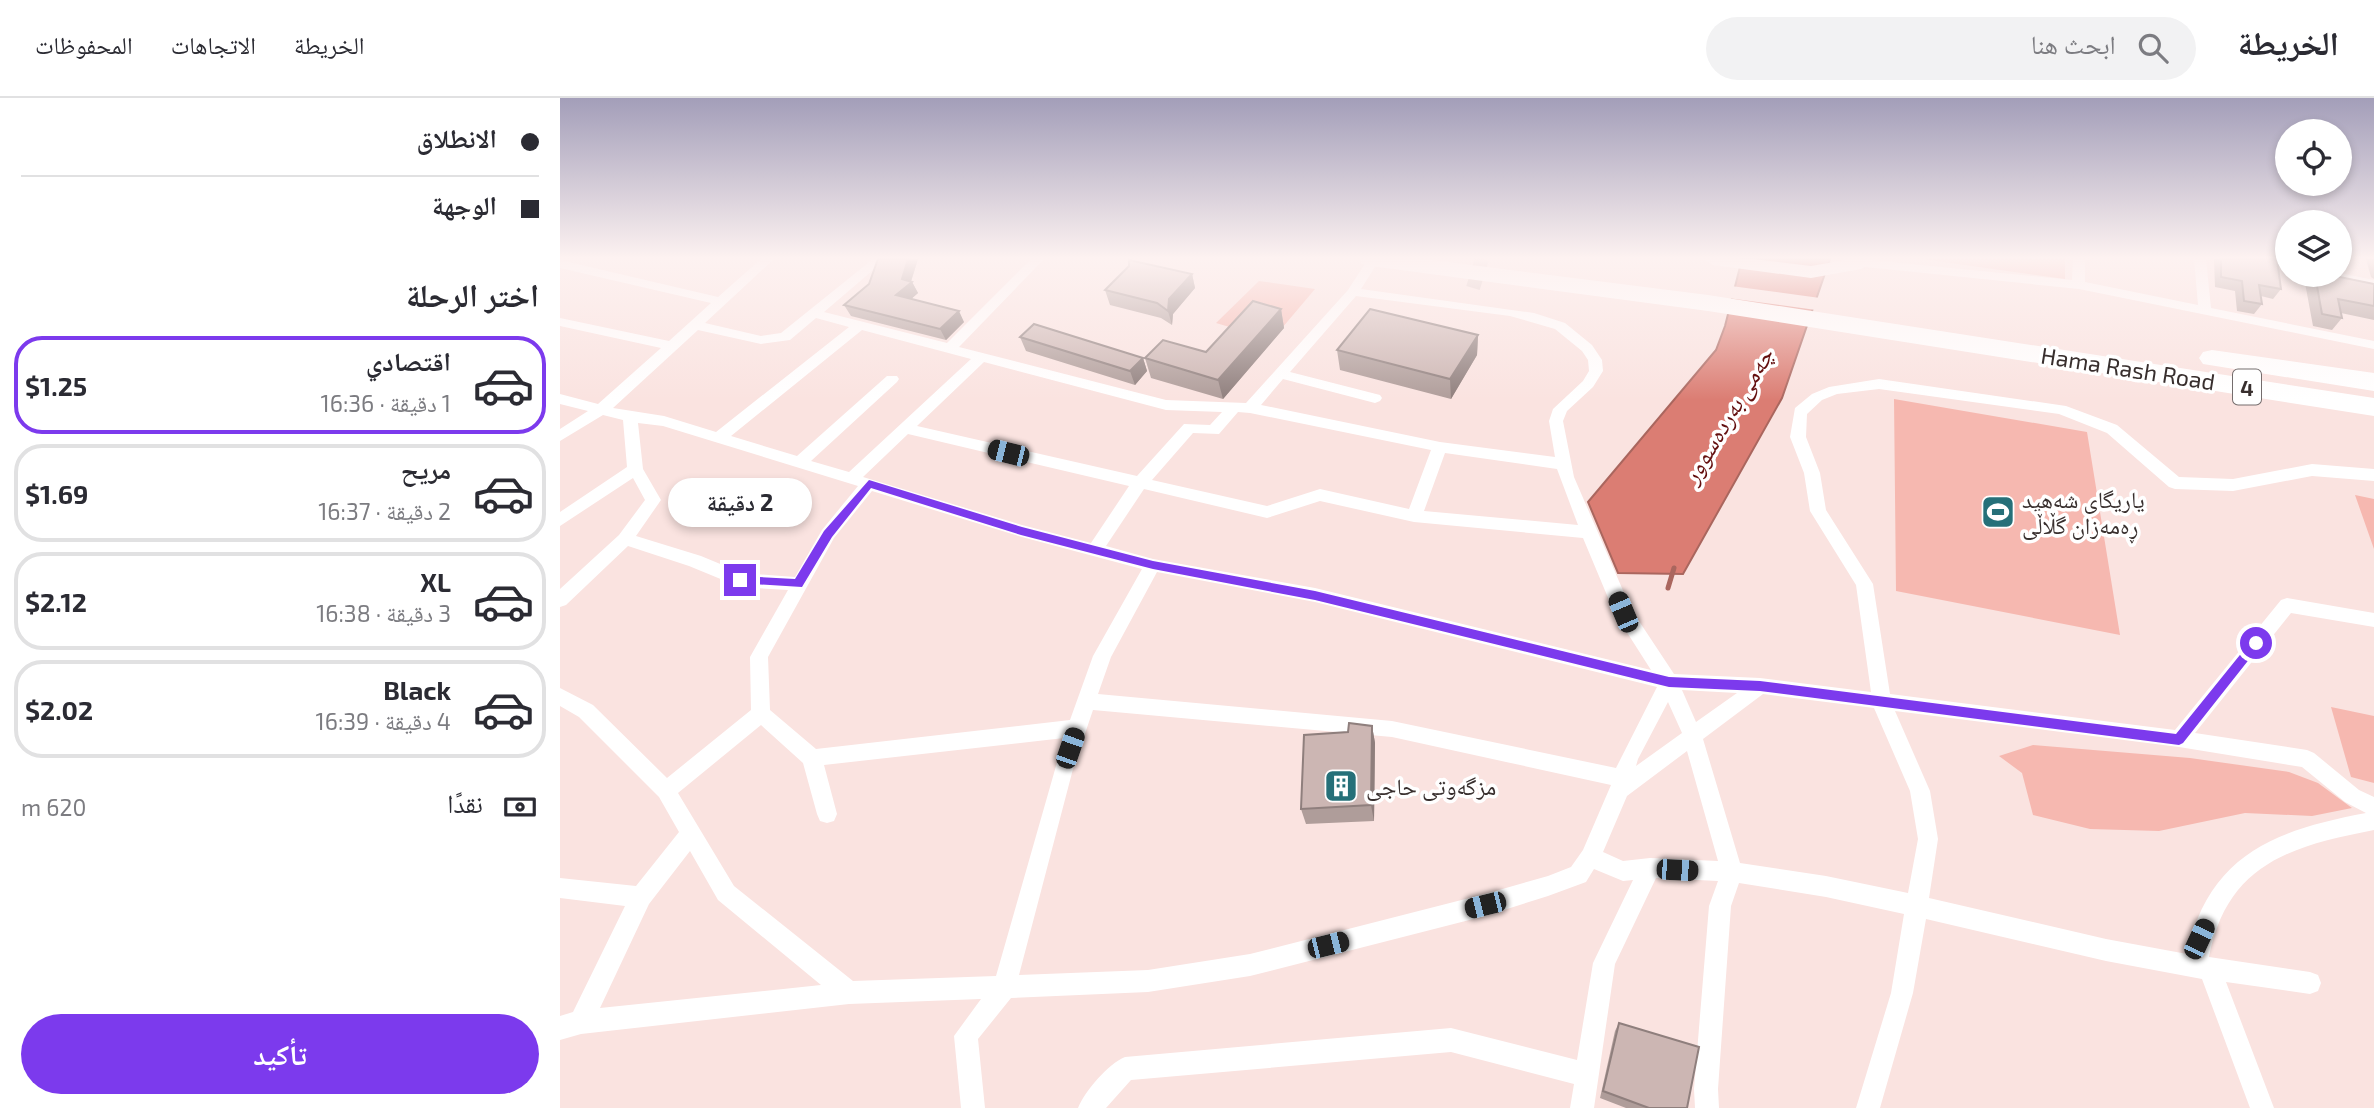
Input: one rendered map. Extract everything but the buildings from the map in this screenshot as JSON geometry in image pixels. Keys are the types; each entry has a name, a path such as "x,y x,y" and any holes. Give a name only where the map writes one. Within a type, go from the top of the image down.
{"highway":[{"name":"Hama Rash Road","path":"1772,306 2121,356 2374,382"},
{"name":"Hama Rash Road","path":"2121,356 2374,407"}],"street":[{"path":"560,436 602,409 715,306"},
{"path":"696,324 772,341 785,337 822,306"},
{"path":"951,347 991,306"},
{"path":"1166,405 1189,428 1214,430 1280,374 1340,306"},
{"path":"1493,306 1560,326 1575,337 1595,360 1596,371 1588,384 1568,400 1556,421 1566,477 1623,612 1669,682 1693,736 1732,872 1720,905 1706,1089 1707,1108"},
{"path":"2181,306 2374,345"},
{"path":"2205,306 2205,311"},
{"path":"813,313 1166,405 1242,408 1440,447 1563,464"},
{"path":"560,322 670,346"},
{"path":"717,439 860,325"},
{"path":"851,479 982,356"},
{"path":"1280,374 1375,398"},
{"path":"799,463 892,379"},
{"path":"1868,1108 1902,993 1928,839 1920,791 1882,704 1864,584 1818,511 1812,473 1798,437 1800,412 1817,397 1834,390 1879,384 2060,409 2112,429 2175,483 2233,485 2312,470 2374,475"},
{"path":"560,399 630,417 664,421 1021,531 1153,565 1315,595 1669,682 1760,686 1882,704 2179,739 2307,759 2352,796 2374,807"},
{"path":"560,600 625,539 653,500 635,469 630,417"},
{"path":"904,428 1267,512 1320,495 1414,516 1589,532"},
{"path":"1095,550 1139,484 1189,428"},
{"path":"1414,516 1440,447"},
{"path":"560,520 635,469"},
{"path":"827,814 812,758 761,713 759,657 828,534 869,484"},
{"path":"625,539 695,561 740,580 798,584"},
{"path":"973,1108 966,1035 1004,988 1063,769 1102,656 1153,565"},
{"path":"2179,739 2287,605 2374,620"},
{"path":"571,1025 849,993 1148,981 1250,965 1485,905 1548,886 1578,875 1590,857 1606,825 1629,758 1669,682"},
{"path":"1087,701 1392,729 1620,785 1693,736 1760,686"},
{"path":"560,696 586,711 666,791 726,893 849,993"},
{"path":"666,791 761,713"},
{"path":"812,758 1077,727"},
{"path":"2262,1108 2202,967 2199,939 2223,887 2267,851 2326,829 2374,821"},
{"path":"571,1025 641,897 690,834"},
{"path":"1590,857 1623,871 1650,868 1765,876 1916,906 2109,951 2310,983"},
{"path":"1582,1108 1604,963 1650,868"},
{"path":"560,888 641,897"},
{"path":"1090,1108 1125,1069 1451,1040 1587,1075"}],"shaded area":[{"path":"1233,306 1301,306 1282,328 1243,331 1216,323"},
{"name":"یاریگای شەهید ڕەمەزان گڵاڵی","path":"1894,399 2087,432 2120,635 1896,591"},
{"path":"2355,495 2374,499 2374,549"},
{"path":"2331,707 2374,716 2374,783 2351,777"},
{"path":"2033,745 2190,758 2289,772 2318,783 2352,808 2312,816 2245,813 2159,831 2090,829 2033,815 2022,773 1999,756"}],"water":[{"path":"1730,306 1814,306 1782,398 1683,574 1618,573 1588,502 1716,350"}],"pier":[{"path":"1788,306 1817,306 1816,310"}],"waterway":[{"name":"چەمی بەردەسوور","path":"1668,588 1674,568"}],"place":[{"name":"یاریگای شەهید ڕەمەزان گڵاڵی","path":"1998,512"},
{"name":"مزگەوتی حاجی","path":"1341,786"}],"route":[{"path":"740,580 798,584 828,534 869,484 1021,531 1153,565 1315,595 1669,682 1760,686 1882,704 2179,739 2256,643"}]}
